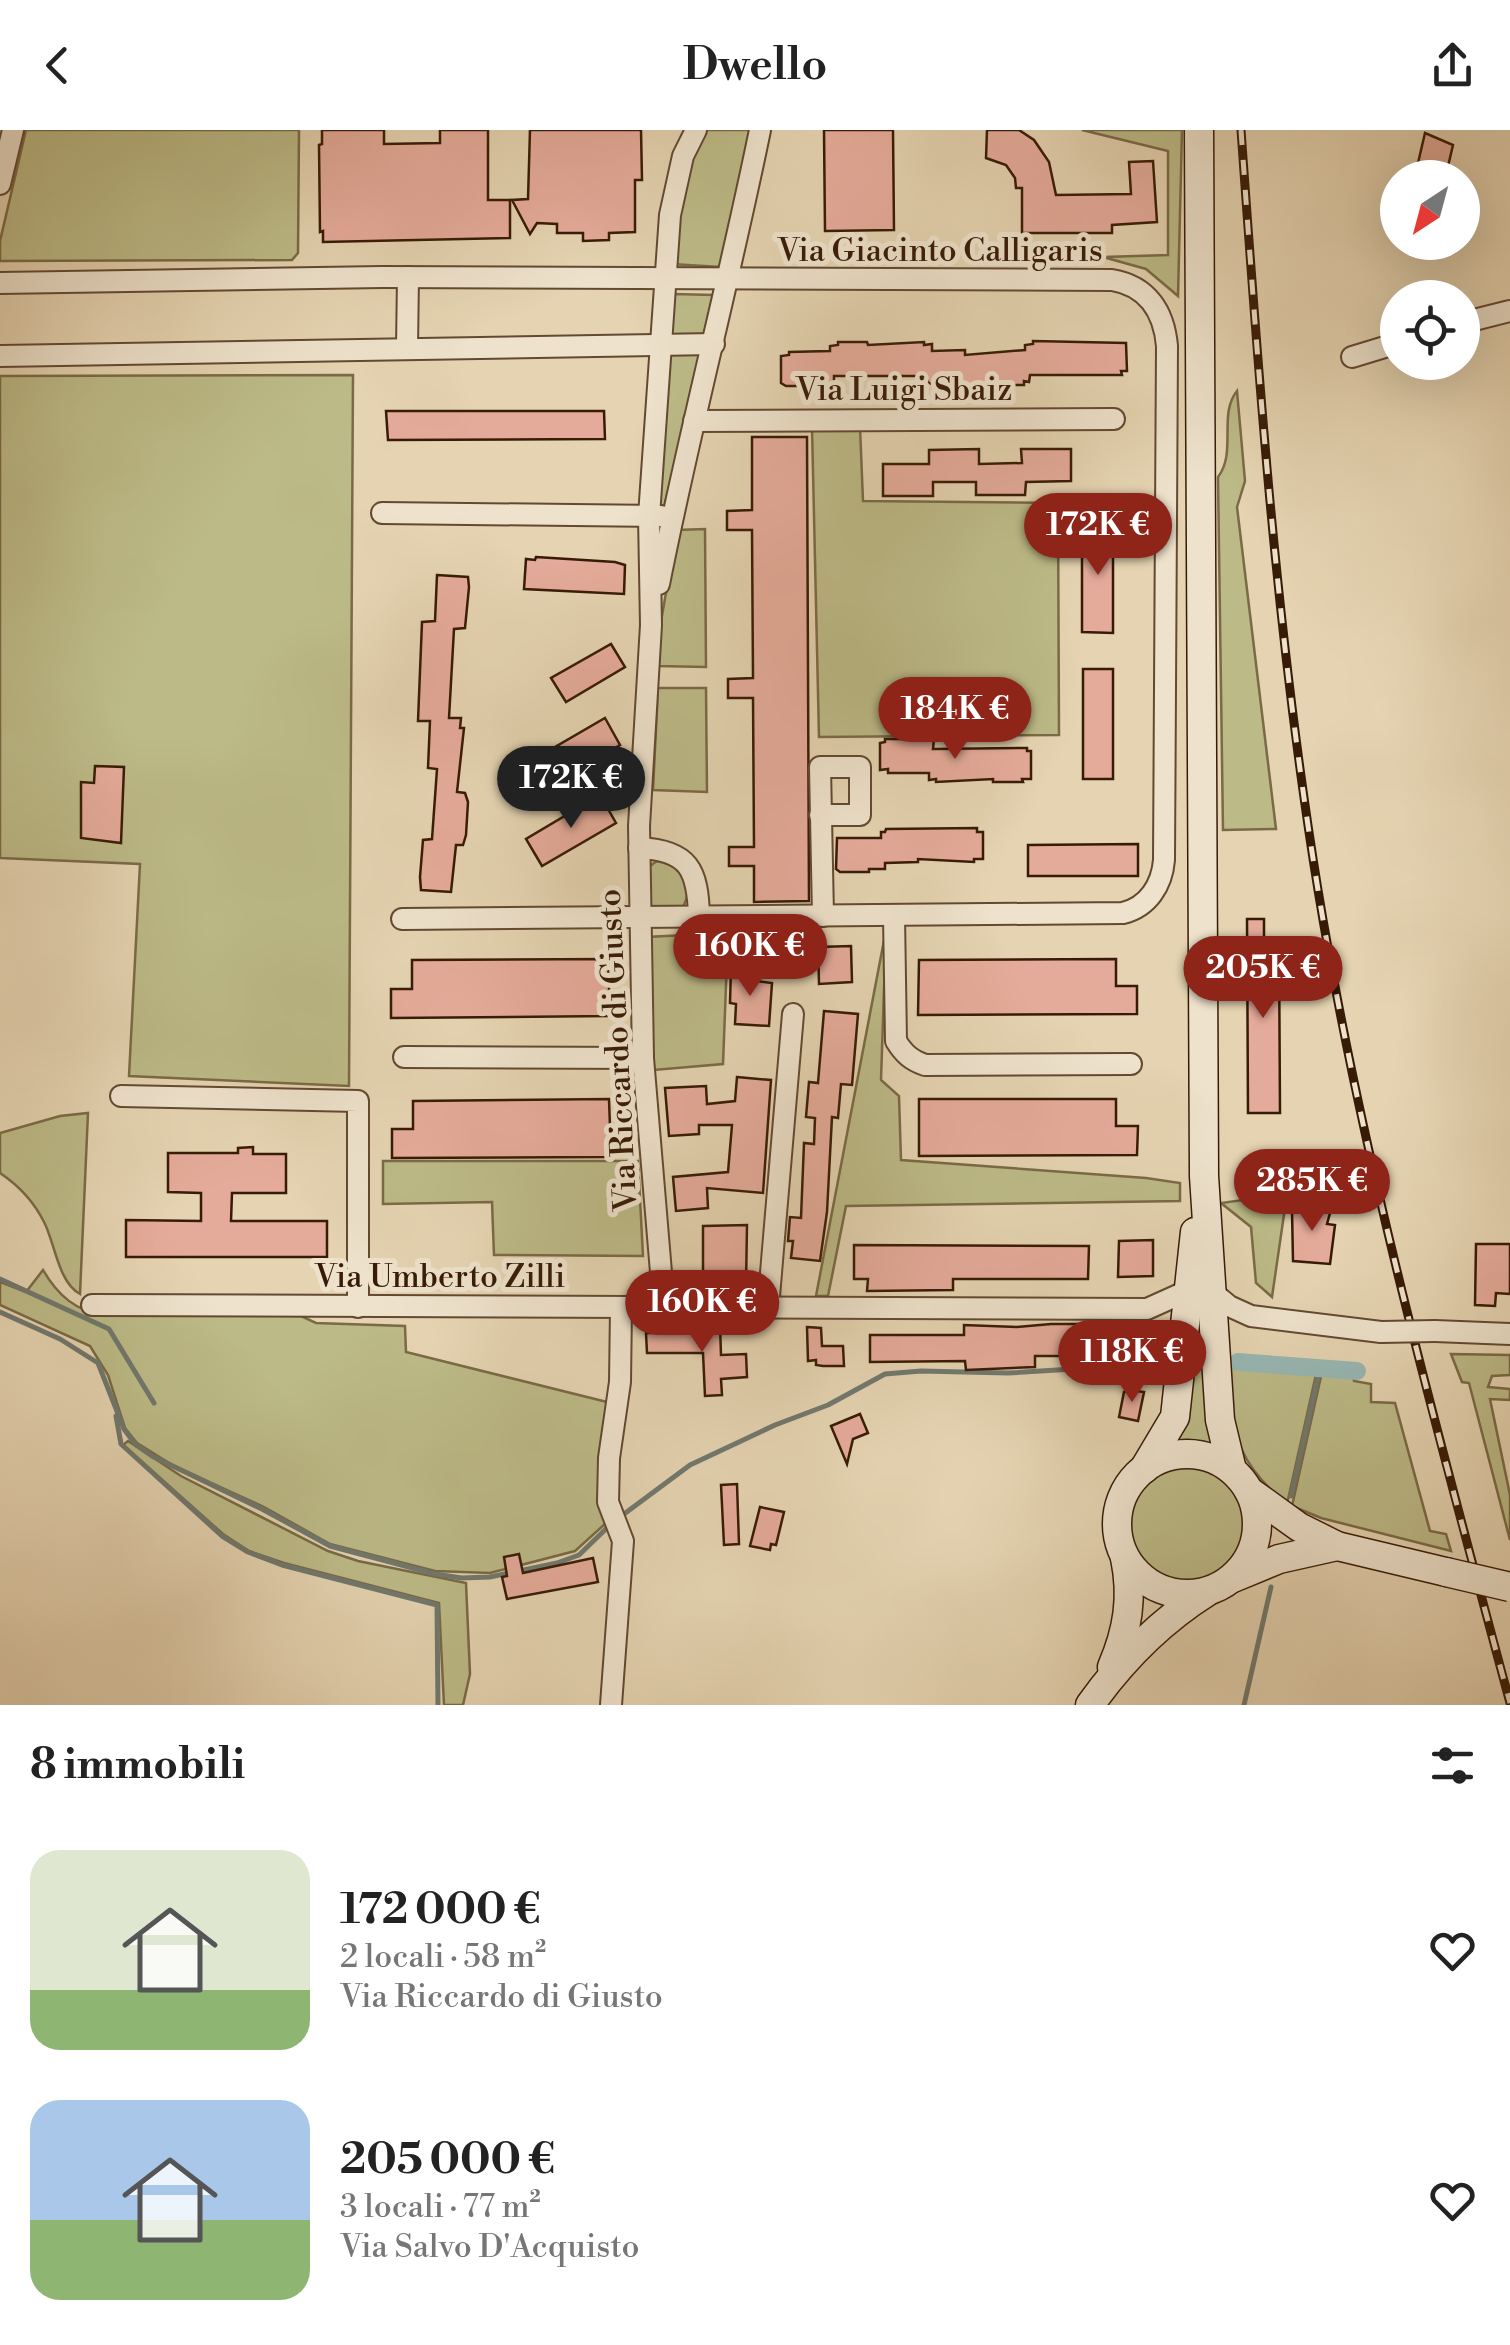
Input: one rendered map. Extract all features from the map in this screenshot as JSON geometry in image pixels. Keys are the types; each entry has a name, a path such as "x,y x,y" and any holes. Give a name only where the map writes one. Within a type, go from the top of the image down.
{"street":[{"path":"0,184 13,130"},
{"name":"Via Riccardo di Giusto","path":"664,1308 643,1058 639,848 650,625 650,516 666,278 673,194 683,156 696,130"},
{"name":"Via Riccardo di Giusto","path":"650,625 760,130"},
{"path":"1098,1694 1128,1619 1130,1588 1118,1513 1127,1489 1144,1470 1175,1417 1198,1331 1204,1176 1199,130"},
{"path":"407,348 408,277"},
{"path":"0,283 408,277 729,280"},
{"name":"Via Giacinto Calligaris","path":"729,280 1112,280 1130,284 1147,295 1160,316 1167,346 1164,860 1160,881 1134,910 1123,913 894,916"},
{"path":"1480,318 1510,310"},
{"path":"0,356 714,344"},
{"path":"1352,358 1380,349"},
{"name":"Via Luigi Sbaiz","path":"694,421 1114,420"},
{"path":"382,513 672,516"},
{"path":"820,815 823,916"},
{"name":"Via Riccardo di Giusto","path":"639,848 670,852 690,868 699,890 699,917"},
{"path":"402,919 894,916 894,1030 903,1053 914,1062 1131,1064"},
{"path":"768,1308 792,1014"},
{"path":"404,1057 643,1058"},
{"path":"122,1096 358,1100 358,1308"},
{"path":"1199,1291 1251,1316 1381,1332 1510,1334"},
{"name":"Via Umberto Zilli","path":"92,1305 1147,1308 1199,1291"},
{"path":"611,1705 623,1541 608,1502 608,1458 620,1382 621,1308"},
{"path":"1147,1308 1198,1331 1251,1316"},
{"path":"1098,1694 1153,1632 1220,1584 1249,1557 1254,1544 1257,1518 1220,1420 1198,1331"},
{"path":"1144,1470 1181,1454 1208,1458 1299,1527 1337,1546 1510,1588"},
{"path":"1123,1552 1137,1573 1158,1587 1182,1594 1220,1584 1279,1560 1337,1546"}],"shaded area":[{"path":"26,130 299,130 298,253 292,260 0,261 0,241"},
{"path":"706,130 751,130 721,267 671,264 685,178"},
{"path":"1082,130 1182,130 1178,296 1146,269 1103,257 1168,255 1168,151"},
{"path":"673,294 714,295 703,337 671,336"},
{"path":"702,351 664,507 654,509 668,352"},
{"path":"353,375 349,1086 129,1076 140,864 0,858 0,376"},
{"path":"1237,391 1245,481 1237,507 1276,829 1223,830 1218,477 1226,457 1229,411"},
{"path":"812,427 860,427 863,501 1058,503 1059,735 819,737"},
{"path":"705,529 706,667 658,666 660,627 677,530"},
{"path":"658,688 706,688 707,792 653,790"},
{"path":"657,861 673,867 684,879 687,894 681,910 647,909 647,868"},
{"path":"886,930 881,1080 899,1096 901,1160 1146,1178 1180,1183 1180,1201 846,1206 828,1296 816,1296"},
{"path":"728,933 723,1064 654,1070 646,937"},
{"path":"88,1113 80,1294 67,1281 35,1208 0,1173 0,1133 60,1116"},
{"path":"383,1161 638,1161 643,1256 494,1255 492,1202 383,1204"},
{"path":"1287,1194 1272,1297 1256,1283 1251,1227 1221,1203"},
{"path":"43,1270 69,1301 95,1314 301,1316 316,1323 405,1326 406,1352 607,1402 602,1435 601,1512 606,1523 575,1551 490,1573 435,1571 330,1544 264,1507 174,1466 137,1443 125,1428 108,1375 90,1346 0,1305 0,1282 26,1292"},
{"path":"1189,1337 1206,1337 1218,1450 1185,1444 1168,1446"},
{"path":"1451,1354 1510,1355 1510,1375 1492,1376 1488,1387 1510,1389 1510,1400 1490,1399 1510,1495 1510,1540 1469,1383 1462,1382"},
{"path":"1225,1366 1317,1370 1287,1504 1256,1473 1239,1443"},
{"path":"1322,1372 1353,1375 1354,1381 1371,1384 1371,1402 1395,1403 1430,1531 1446,1534 1451,1551 1321,1518 1292,1506"},
{"path":"128,1441 181,1476 328,1551 466,1583 470,1674 463,1705 444,1705 439,1603 249,1551 223,1534 123,1445"},
{"path":"1185,1466 1208,1470 1227,1483 1240,1502 1244,1525 1240,1548 1227,1567 1208,1580 1185,1584 1162,1580 1143,1567 1130,1548 1126,1525 1130,1502 1143,1483 1162,1470"}],"building":[{"path":"322,130 384,130 384,144 440,143 440,130 488,130 488,200 510,200 510,238 323,242 319,145"},
{"path":"530,130 641,130 642,180 635,180 635,232 609,233 609,240 583,241 583,233 557,233 557,224 537,223 530,234 512,200 528,199"},
{"path":"824,130 893,130 894,230 825,231"},
{"path":"987,130 1019,130 1034,140 1049,162 1056,195 1131,194 1129,162 1153,161 1157,222 1112,225 1112,233 1022,233 1022,188 1016,188 1015,178 1006,165 986,158"},
{"path":"1425,133 1453,145 1450,160 1419,160"},
{"path":"1033,341 1126,343 1127,371 1121,371 1122,375 1030,375 1024,385 933,385 927,376 834,376 834,386 781,383 781,356 789,352 830,351 830,346 838,342 924,342 932,344 932,351 965,350 965,355 1025,350 1025,345"},
{"path":"386,411 604,411 605,439 388,440"},
{"path":"752,437 807,437 809,901 754,902 754,866 729,866 729,847 754,847 753,698 728,698 728,679 753,678 752,530 727,530 727,511 752,510"},
{"path":"979,449 979,464 1022,463 1021,449 1071,449 1071,481 1026,482 1025,495 976,495 976,482 933,482 933,496 883,496 883,464 929,464 929,450"},
{"path":"1082,523 1113,523 1113,633 1082,632"},
{"path":"526,559 625,565 624,594 524,589"},
{"path":"437,575 468,577 469,587 465,628 454,629 449,718 461,718 460,728 464,728 457,792 465,793 468,802 466,835 463,845 456,845 451,892 421,890 420,877 423,840 432,839 437,769 428,768 430,721 418,721 422,622 435,621"},
{"path":"611,644 625,667 566,702 551,678"},
{"path":"1083,669 1113,669 1113,779 1083,779"},
{"path":"605,718 620,745 546,788 531,761"},
{"path":"885,739 934,739 933,749 1027,748 1031,751 1031,779 936,782 929,780 929,773 888,773 888,769 880,770 880,743"},
{"path":"95,766 124,767 121,843 81,838 81,782 94,783"},
{"path":"600,795 616,823 542,866 526,839"},
{"path":"977,828 977,832 983,832 983,859 974,862 918,859 885,863 885,869 869,872 836,869 837,838 881,838 886,829"},
{"path":"1138,844 1138,876 1028,876 1028,845"},
{"path":"1247,919 1264,919 1264,943 1279,943 1280,1113 1248,1113"},
{"path":"851,946 852,982 819,984 818,947"},
{"path":"608,959 610,1016 391,1018 391,989 412,989 412,960"},
{"path":"1116,959 1116,986 1137,986 1137,1014 918,1015 919,960"},
{"path":"731,968 748,968 748,980 772,983 769,1026 735,1024 736,1004 730,1003"},
{"path":"824,1011 858,1014 852,1085 841,1084 838,1118 832,1117 820,1261 791,1258 793,1241 788,1241 790,1217 801,1218 804,1143 814,1144 815,1118 806,1117 809,1082 818,1083"},
{"path":"737,1077 771,1080 763,1193 707,1188 708,1208 676,1211 673,1177 728,1172 732,1125 699,1125 699,1134 669,1136 665,1088 706,1086 707,1104 735,1101"},
{"path":"609,1099 611,1157 392,1158 392,1129 413,1129 413,1101"},
{"path":"919,1099 1116,1099 1116,1126 1138,1126 1137,1155 919,1156"},
{"path":"253,1147 253,1154 286,1154 286,1193 232,1193 231,1221 327,1221 327,1257 126,1257 126,1220 201,1221 201,1193 168,1192 168,1153 238,1153 238,1148"},
{"path":"1299,1202 1332,1206 1327,1224 1335,1225 1330,1264 1293,1261 1292,1210 1299,1210"},
{"path":"747,1225 746,1286 703,1286 703,1226"},
{"path":"1153,1240 1153,1276 1118,1277 1119,1241"},
{"path":"1476,1244 1510,1244 1510,1294 1496,1293 1495,1306 1475,1305"},
{"path":"854,1245 1089,1246 1088,1279 953,1279 953,1290 867,1291 868,1279 854,1279"},
{"path":"1101,1324 1101,1343 1084,1343 1084,1356 1035,1356 1035,1367 966,1370 965,1361 870,1362 870,1335 964,1335 964,1325"},
{"path":"720,1325 721,1355 746,1354 747,1377 721,1379 722,1395 705,1396 703,1353 647,1353 646,1333 703,1332 702,1326"},
{"path":"807,1327 821,1328 822,1346 843,1346 844,1366 808,1361"},
{"path":"1124,1392 1144,1392 1138,1421 1119,1417"},
{"path":"860,1414 868,1433 853,1439 847,1464 831,1426"},
{"path":"737,1484 739,1544 724,1545 721,1485"},
{"path":"760,1507 784,1512 776,1545 771,1544 770,1550 750,1546"},
{"path":"519,1554 523,1573 593,1558 598,1582 507,1599 502,1577 507,1576 504,1557"}],"waterway":[{"path":"0,1279 109,1329 154,1403"},
{"path":"0,1312 60,1339 98,1363 124,1429 135,1444 330,1546 435,1574 490,1577 579,1555 611,1524"},
{"path":"1238,1362 1357,1371"},
{"path":"620,1517 690,1465 828,1405 885,1374 1169,1366"},
{"path":"1291,1496 1320,1368"},
{"path":"116,1416 121,1444 222,1536 248,1552 282,1565 437,1605 438,1705"},
{"path":"1244,1705 1271,1587"}],"railway":[{"path":"1241,130 1280,606 1318,890 1380,1197 1429,1400 1510,1703"}]}
